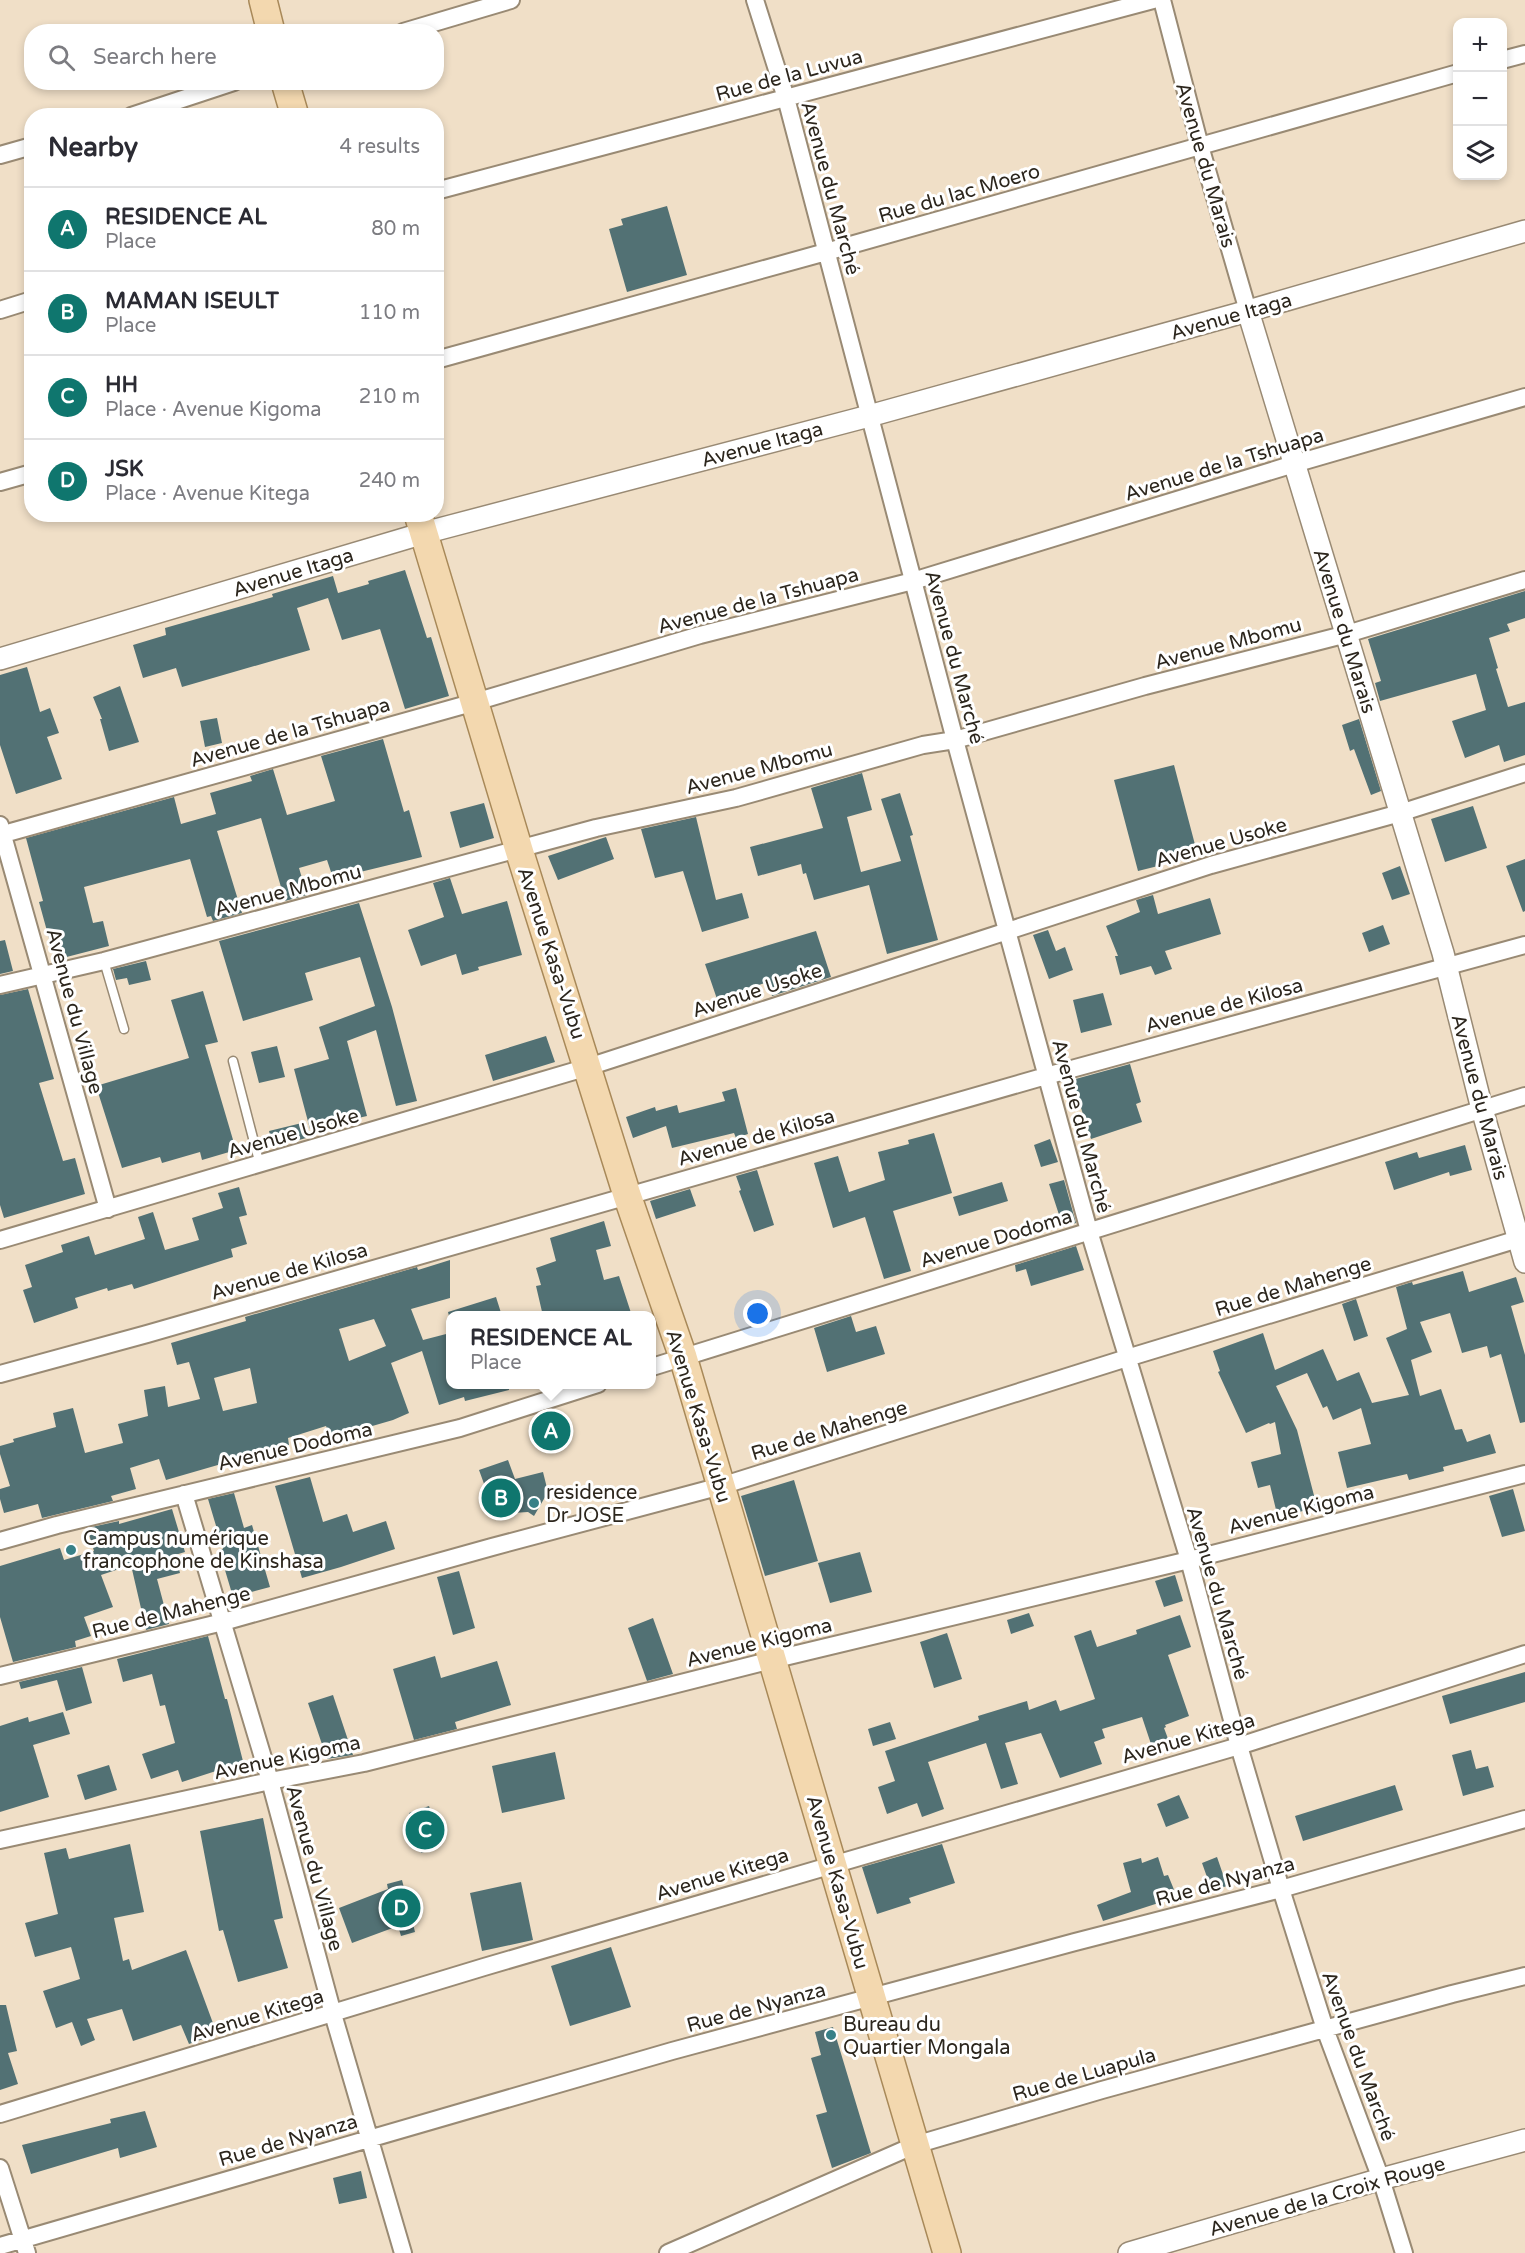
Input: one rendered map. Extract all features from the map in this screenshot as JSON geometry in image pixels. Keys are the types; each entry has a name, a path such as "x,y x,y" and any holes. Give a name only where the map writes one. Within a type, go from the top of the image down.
{"main road":[{"path":"263,0 269,24"},
{"path":"287,90 293,108"},
{"name":"Avenue Kasa-Vubu","path":"421,524 519,850 627,1195 683,1358 947,2253"}],"street":[{"path":"431,24 511,0"},
{"name":"Avenue du Marché","path":"755,0 786,98 913,581 1089,1231 1189,1560 1239,1746 1281,1889 1325,2029 1381,2179 1404,2253"},
{"name":"Rue de la Luvua","path":"444,189 1153,0"},
{"name":"Avenue du Marais","path":"1162,0 1200,146 1248,311 1446,966 1482,1109 1522,1238 1525,1262"},
{"path":"1507,59 1525,54"},
{"name":"Rue du lac Moero","path":"444,358 1453,74"},
{"path":"155,108 210,90"},
{"path":"0,155 24,148"},
{"name":"Avenue Itaga","path":"444,518 869,416 1248,311 1525,231"},
{"path":"0,310 24,302"},
{"name":"Avenue de la Tshuapa","path":"1,831 475,702 700,635 913,581 1294,464 1525,397"},
{"path":"0,482 24,475"},
{"name":"Avenue Itaga","path":"0,659 421,524"},
{"name":"Avenue Mbomu","path":"0,985 104,961 596,828 736,798 923,745 956,740 1145,686 1347,634 1525,580"},
{"name":"Avenue Usoke","path":"0,1240 588,1067 1212,865 1400,813 1525,773"},
{"name":"Avenue du Village","path":"1,831 108,1209"},
{"name":"Avenue de Kilosa","path":"0,1374 147,1334 1046,1076 1525,945"},
{"name":"Avenue Dodoma","path":"656,1366 1525,1096"},
{"name":"Rue de Mahenge","path":"0,1676 223,1622 492,1546 721,1486 1127,1358 1522,1238"},
{"name":"Avenue Dodoma","path":"0,1541 57,1525 460,1428 582,1389"},
{"name":"Avenue Kigoma","path":"0,1840 270,1781 364,1763 772,1660 1189,1560 1525,1474"},
{"name":"Avenue du Village","path":"184,1494 270,1781 333,2014 403,2253"},
{"name":"Avenue Kitega","path":"0,2114 832,1863 1239,1746 1525,1654"},
{"name":"Rue de Nyanza","path":"0,2246 25,2246 370,2139 672,2051 1281,1889 1525,1819"},
{"name":"Rue de Luapula","path":"668,2253 915,2145 1102,2090 1525,1976"},
{"name":"Avenue de la Croix Rouge","path":"1129,2253 1381,2179 1525,2140"},
{"path":"0,2168 25,2246"}],"lane":[{"path":"104,961 124,1029"},
{"path":"233,1061 260,1164"}],"building":[{"path":"667,206 687,275 627,292 609,229 623,225 621,219"},
{"path":"405,570 427,638 431,637 449,696 405,709 380,629 342,640 328,598 297,608 310,650 182,687 176,668 143,678 133,645 166,635 165,628 273,597 272,594 333,576 338,593"},
{"path":"1525,591 1525,618 1507,624 1510,631 1489,638 1508,707 1525,702 1525,755 1504,762 1499,745 1465,758 1452,721 1486,710 1476,674 1380,701 1375,683 1381,681 1368,639"},
{"path":"27,667 40,712 50,708 59,733 47,737 62,779 16,794 0,745 0,675"},
{"path":"120,686 139,742 109,751 100,719 102,719 93,697"},
{"path":"217,718 222,743 205,747 200,721"},
{"path":"1359,719 1381,791 1371,795 1354,749 1350,751 1342,725"},
{"path":"383,739 404,812 409,810 422,857 356,873 355,867 332,875 327,860 299,868 307,895 285,901 261,818 217,831 242,913 213,921 211,916 207,917 190,859 84,887 93,923 103,921 109,946 55,960 39,902 43,901 26,838 174,797 181,824 216,814 210,793 252,781 250,776 273,769 287,815 335,801 321,756"},
{"path":"1174,765 1198,856 1138,871 1114,780"},
{"path":"862,773 872,810 847,817 861,872 901,861 881,799 900,793 913,835 910,836 938,940 887,954 869,885 814,900 801,864 758,876 750,847 823,828 811,788"},
{"path":"484,803 494,838 460,848 450,812"},
{"path":"1473,806 1487,848 1445,862 1431,819"},
{"path":"696,817 716,900 742,893 749,918 702,932 683,871 655,878 641,829"},
{"path":"606,837 614,859 558,880 548,856"},
{"path":"1525,859 1525,911 1523,912 1506,866"},
{"path":"1400,866 1410,894 1392,900 1382,873"},
{"path":"450,878 462,914 507,901 522,955 478,967 479,970 462,975 456,954 421,966 408,930 444,917 433,883"},
{"path":"1153,895 1158,914 1210,898 1221,934 1165,951 1172,969 1155,975 1151,966 1120,975 1115,956 1118,956 1106,926 1140,912 1136,900"},
{"path":"359,903 392,1007 417,1101 396,1106 376,1030 347,1041 367,1116 310,1129 294,1069 329,1059 319,1027 375,1006 360,957 305,973 313,1000 243,1021 219,941"},
{"path":"1383,925 1390,944 1369,952 1362,933"},
{"path":"1048,930 1056,951 1065,947 1073,970 1049,979 1033,935"},
{"path":"816,931 831,977 772,996 768,982 717,999 705,964"},
{"path":"5,940 13,971 0,974 0,941"},
{"path":"146,961 151,980 129,985 127,978 116,980 113,969"},
{"path":"28,989 54,1079 39,1083 63,1161 75,1158 85,1194 4,1218 0,1205 0,995"},
{"path":"203,991 218,1042 205,1045 236,1150 202,1160 200,1152 162,1163 160,1157 122,1168 96,1086 189,1058 171,1000"},
{"path":"1103,993 1112,1025 1081,1033 1073,1000"},
{"path":"546,1036 555,1062 493,1081 485,1055"},
{"path":"277,1046 285,1077 259,1083 251,1052"},
{"path":"1130,1064 1141,1102 1136,1104 1142,1122 1091,1139 1072,1080"},
{"path":"736,1088 748,1134 736,1138 734,1133 672,1148 666,1126 633,1138 626,1117 655,1107 656,1111 677,1105 679,1113 725,1101 722,1092"},
{"path":"306,1122 310,1137 273,1147 269,1131"},
{"path":"934,1133 952,1193 893,1211 911,1271 884,1279 865,1217 833,1228 814,1163 838,1156 849,1192 885,1180 878,1152 909,1144 908,1140"},
{"path":"1050,1139 1058,1162 1041,1167 1034,1145"},
{"path":"1465,1145 1472,1170 1450,1176 1449,1172 1394,1190 1385,1162 1417,1152 1419,1158"},
{"path":"757,1170 774,1225 754,1232 736,1176"},
{"path":"1064,1180 1076,1223 1063,1227 1049,1184"},
{"path":"1002,1182 1008,1201 959,1216 953,1197"},
{"path":"239,1187 247,1215 239,1217 247,1244 231,1249 233,1257 134,1289 132,1284 108,1291 107,1288 75,1298 78,1308 34,1323 23,1290 32,1287 25,1265 63,1252 61,1245 89,1236 95,1255 145,1239 138,1217 153,1212 165,1250 199,1240 192,1218 223,1208 218,1193"},
{"path":"690,1189 696,1206 656,1219 650,1201"},
{"path":"604,1221 611,1246 596,1250 604,1280 619,1276 630,1311 542,1311 536,1286 541,1285 536,1268 556,1261 550,1238"},
{"path":"1076,1246 1084,1270 1031,1286 1026,1269 1016,1272 1015,1265"},
{"path":"450,1260 450,1298 411,1309 423,1340 446,1334 446,1389 509,1390 465,1401 464,1397 439,1405 422,1351 391,1363 409,1413 393,1420 331,1438 326,1426 288,1438 289,1445 277,1448 278,1452 242,1460 242,1458 166,1480 159,1459 130,1468 136,1489 111,1496 113,1501 42,1518 38,1504 4,1513 0,1489 10,1486 0,1454 0,1446 14,1442 13,1439 56,1427 53,1413 73,1408 85,1453 123,1443 118,1424 148,1416 144,1390 165,1386 168,1407 200,1399 189,1362 177,1365 171,1343 246,1321 245,1317 417,1267 418,1270","holes":["374,1319 386,1346 349,1361 339,1329","250,1368 257,1403 223,1411 214,1378"]},
{"path":"1463,1271 1469,1292 1516,1277 1524,1302 1511,1306 1525,1355 1525,1422 1520,1423 1501,1354 1490,1358 1487,1346 1462,1353 1450,1313 1420,1322 1432,1352 1411,1360 1420,1396 1441,1389 1455,1430 1462,1429 1467,1442 1490,1434 1496,1453 1443,1467 1444,1471 1409,1480 1407,1474 1347,1488 1338,1452 1371,1444 1361,1408 1333,1420 1327,1406 1323,1408 1307,1373 1276,1386 1297,1430 1317,1507 1278,1518 1270,1485 1258,1488 1251,1462 1281,1454 1275,1422 1246,1433 1218,1372 1220,1371 1213,1351 1263,1333 1275,1370 1323,1349 1337,1381 1359,1372 1372,1403 1409,1395 1386,1338 1407,1329 1396,1287 1412,1282 1413,1285"},
{"path":"496,1297 500,1311 451,1311"},
{"path":"1356,1299 1368,1336 1354,1341 1342,1304"},
{"path":"851,1316 856,1332 876,1326 885,1354 827,1372 814,1328"},
{"path":"560,1417 566,1440 542,1447 535,1423"},
{"path":"508,1460 515,1479 543,1472 548,1492 534,1516 528,1512 495,1514 479,1470"},
{"path":"310,1477 323,1522 347,1514 353,1532 386,1521 395,1549 302,1578 275,1486"},
{"path":"794,1480 818,1561 765,1576 741,1496"},
{"path":"1513,1489 1525,1531 1502,1537 1489,1496"},
{"path":"234,1493 244,1528 252,1525 270,1587 233,1597 219,1550 223,1549 208,1499"},
{"path":"172,1509 185,1552 175,1555 180,1573 157,1579 169,1624 146,1630 131,1565 101,1575 113,1607 84,1617 91,1636 75,1641 76,1647 13,1662 0,1617 0,1566 60,1548 64,1560 94,1551 87,1528 119,1521 119,1524"},
{"path":"860,1552 872,1592 830,1603 818,1563"},
{"path":"459,1571 475,1628 453,1635 437,1577"},
{"path":"1175,1575 1183,1601 1164,1607 1155,1581"},
{"path":"1029,1613 1034,1626 1011,1634 1007,1620"},
{"path":"1180,1615 1191,1647 1168,1655 1189,1716 1165,1725 1170,1744 1153,1750 1142,1717 1102,1729 1105,1738 1094,1742 1102,1764 1060,1778 1041,1733 1005,1743 1018,1784 1001,1789 986,1743 928,1762 944,1809 922,1817 917,1803 887,1814 878,1787 895,1781 885,1751 979,1720 978,1716 1027,1701 1029,1710 1056,1700 1060,1711 1095,1699 1074,1636 1091,1630 1097,1647 1137,1634 1136,1630"},
{"path":"653,1618 673,1674 647,1681 628,1628"},
{"path":"947,1633 962,1679 934,1688 920,1642"},
{"path":"208,1636 245,1769 218,1777 216,1771 182,1782 178,1770 151,1779 142,1754 175,1743 165,1705 160,1706 152,1674 123,1682 117,1659"},
{"path":"435,1656 441,1678 497,1661 511,1705 455,1722 457,1729 414,1740 393,1669"},
{"path":"82,1667 92,1703 66,1711 57,1680 21,1689 19,1682"},
{"path":"1525,1672 1525,1702 1450,1724 1442,1696"},
{"path":"333,1695 353,1755 327,1759 308,1703"},
{"path":"63,1712 70,1734 33,1745 49,1797 0,1812 0,1726 28,1717 29,1722"},
{"path":"890,1722 896,1739 873,1746 868,1729"},
{"path":"1471,1750 1476,1769 1488,1766 1494,1787 1463,1796 1452,1755"},
{"path":"555,1752 565,1799 502,1813 492,1766"},
{"path":"109,1765 117,1790 85,1800 77,1775"},
{"path":"1395,1785 1403,1810 1303,1841 1295,1816"},
{"path":"1179,1795 1189,1818 1166,1827 1157,1804"},
{"path":"429,1806 441,1846 421,1853 409,1813"},
{"path":"263,1818 283,1918 274,1920 288,1968 238,1982 223,1930 219,1931 200,1831"},
{"path":"130,1844 144,1912 114,1918 123,1961 129,1959 132,1970 186,1950 217,2034 189,2044 181,2025 133,2041 122,2009 87,2019 95,2040 81,2046 72,2022 56,2028 43,1991 80,1979 71,1947 35,1957 25,1923 58,1914 44,1853 66,1848 69,1859"},
{"path":"942,1844 955,1883 909,1898 911,1903 877,1914 862,1867"},
{"path":"1158,1857 1164,1876 1168,1875 1177,1897 1103,1921 1097,1905 1131,1892 1123,1863 1141,1858 1142,1863"},
{"path":"1217,1857 1227,1886 1212,1891 1202,1863"},
{"path":"402,1880 415,1932 401,1936 398,1926 352,1943 339,1908 388,1889 387,1884"},
{"path":"521,1882 533,1940 482,1951 470,1893"},
{"path":"611,1947 631,2007 570,2026 551,1966"},
{"path":"0,2005 6,2005 17,2051 8,2053 18,2084 0,2090"},
{"path":"833,2027 871,2153 832,2168 816,2115 827,2112 811,2058 821,2055 815,2032"},
{"path":"145,2111 157,2147 120,2158 118,2148 31,2174 22,2145 111,2123 110,2119"},
{"path":"361,2171 367,2198 339,2204 333,2178"}],"place":[{"name":"RESIDENCE AL","path":"551,1431"},
{"name":"MAMAN ISEULT","path":"501,1498"},
{"name":"residence Dr JOSE","path":"534,1503"},
{"name":"Campus numérique francophone de Kinshasa","path":"71,1550"},
{"name":"HH","path":"425,1830"},
{"name":"JSK","path":"401,1908"},
{"name":"Bureau du Quartier Mongala","path":"831,2035"}]}
